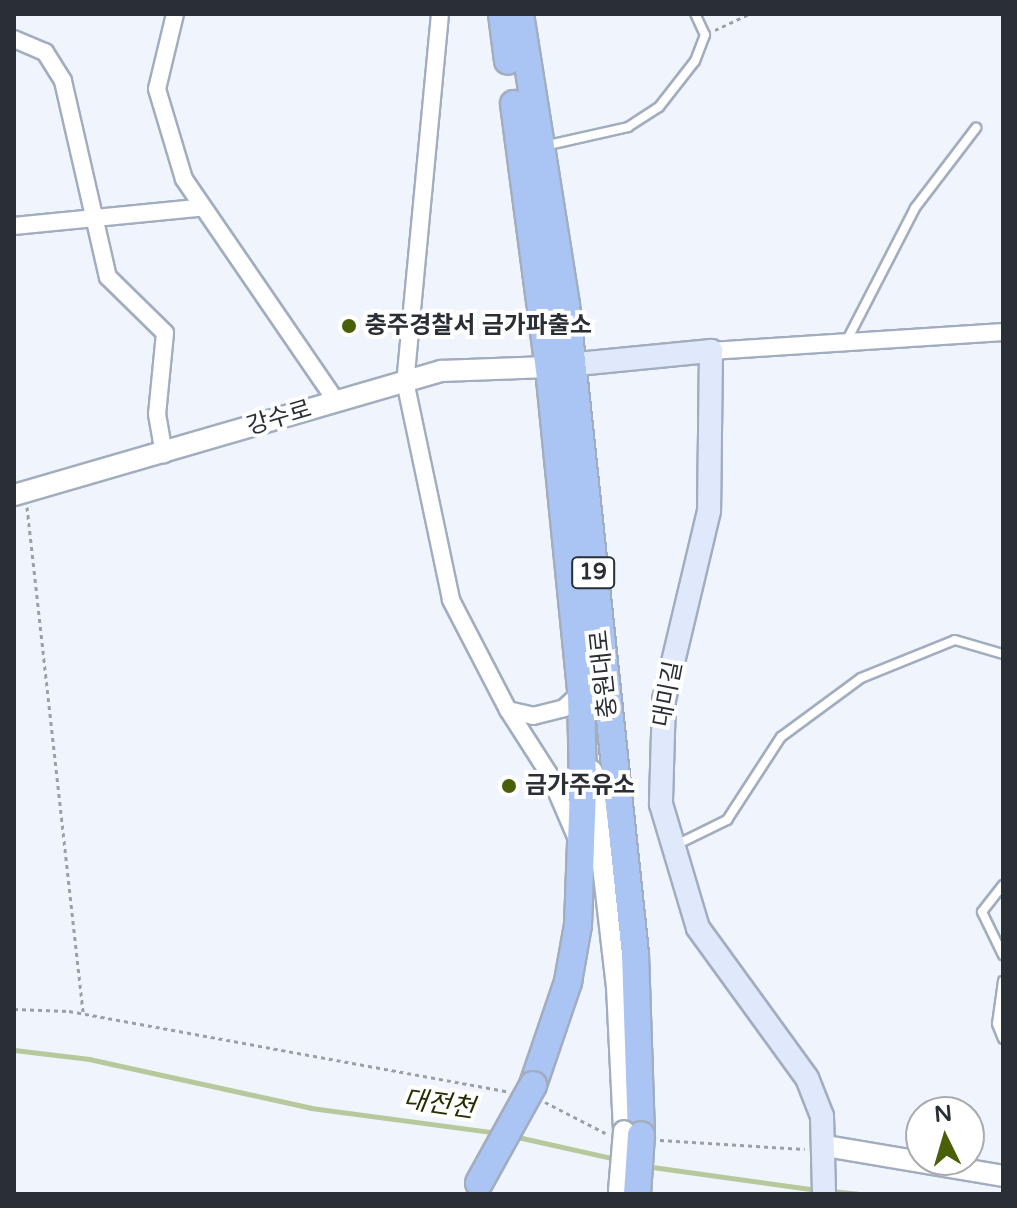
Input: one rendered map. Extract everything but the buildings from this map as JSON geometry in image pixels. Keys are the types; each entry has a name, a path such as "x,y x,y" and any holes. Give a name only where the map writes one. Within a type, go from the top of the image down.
{"highway":[{"name":"충원대로","path":"475,1188 527,1092 568,982 583,854 581,692 560,366 539,146 517,16"},
{"name":"충원대로","path":"517,16 635,954 633,1135 628,1193"}],"main road":[{"path":"560,366 711,351"},
{"name":"대미길","path":"711,351 709,511 660,730 661,804 698,928 807,1078 826,1153 824,1194"}],"street":[{"path":"175,14 157,89 199,208 336,401"},
{"path":"440,14 405,381 451,600 508,710 549,774 583,854"},
{"path":"14,39 45,52 63,81 97,212 97,256 108,277 165,333 157,414 164,454"},
{"path":"14,226 97,212 199,208"},
{"path":"711,351 848,338 1003,332"},
{"name":"강수로","path":"20,493 164,454 441,371 560,366"},
{"path":"508,710 533,716 564,708 581,692"},
{"path":"581,692 633,1135"},
{"path":"826,1153 1003,1176"}],"lane":[{"path":"539,146 628,127 659,107 679,89 705,35 695,14"},
{"path":"848,338 915,208 976,128"},
{"path":"672,847 727,820 781,737 861,678 955,640 1003,654"},
{"path":"1003,885 982,912 1003,955"},
{"path":"1003,981 997,1024 1003,1039"}],"path":[{"path":"705,35 749,14"},
{"path":"20,493 83,1014"},
{"path":"14,1009 83,1014 527,1092 633,1135 826,1153"}],"waterway":[{"name":"대전천","path":"14,1050 89,1059 311,1108 499,1133"},
{"name":"대전천","path":"513,1136 616,1159"},
{"name":"대전천","path":"645,1166 817,1190"},
{"name":"대전천","path":"831,1191 858,1194"}],"place":[{"name":"충주경찰서 금가파출소","path":"349,326"},
{"name":"금가주유소","path":"509,786"}]}
